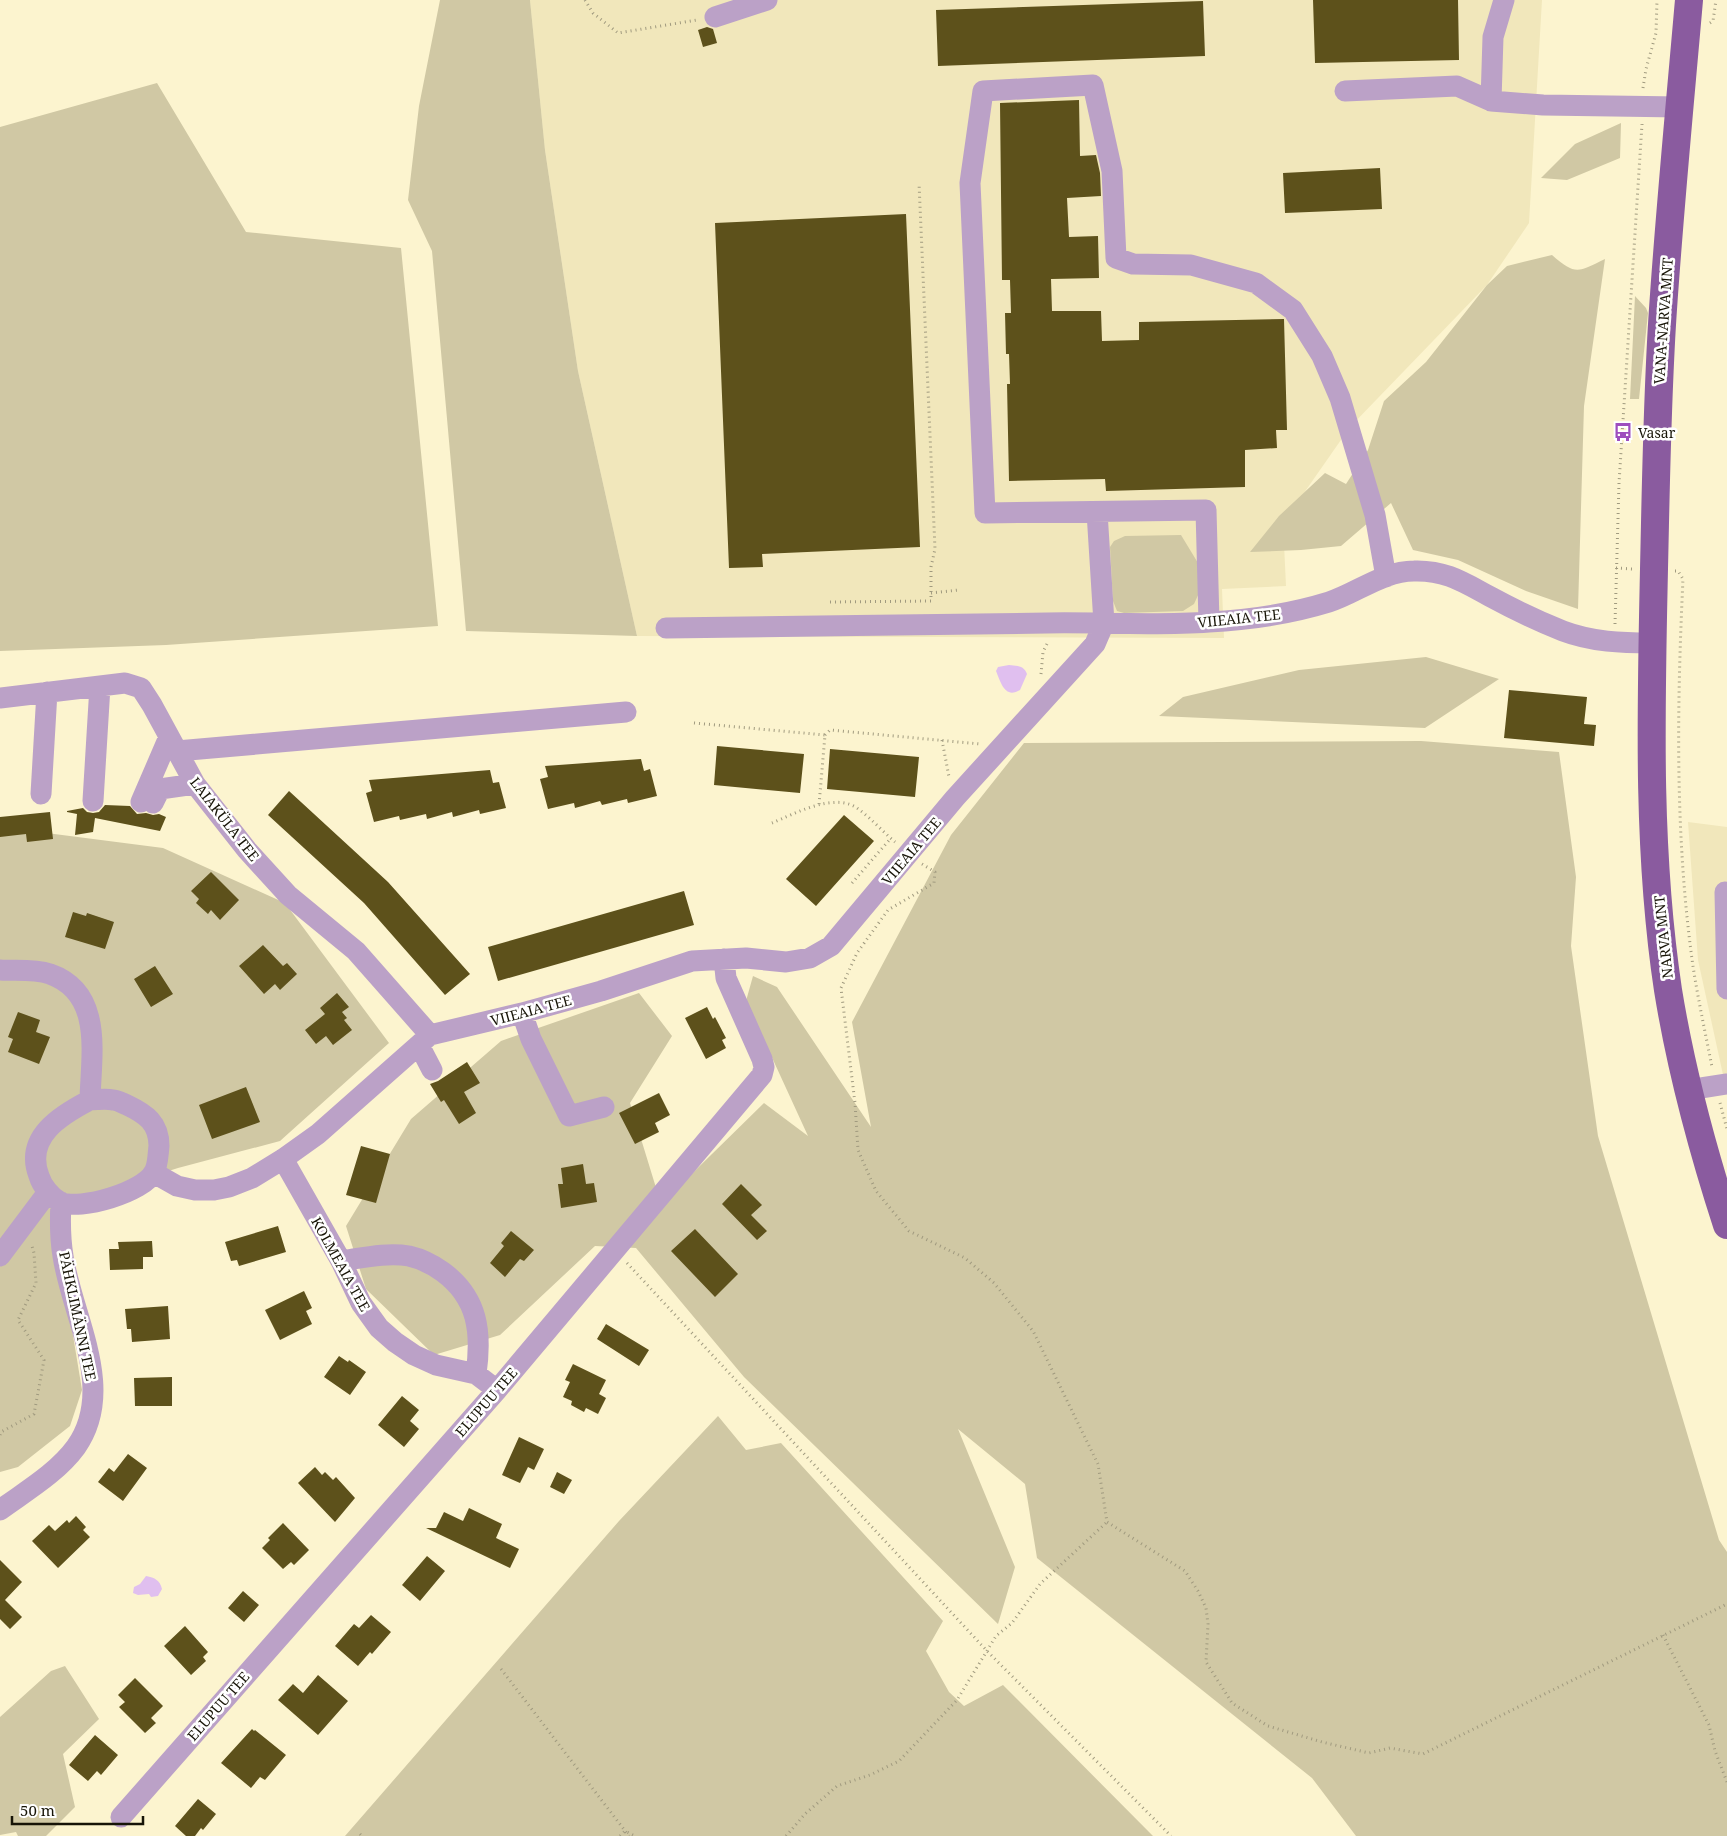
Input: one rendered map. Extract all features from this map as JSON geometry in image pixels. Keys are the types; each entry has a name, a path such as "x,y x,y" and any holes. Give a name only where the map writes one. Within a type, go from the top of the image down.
{"main road":[{"name":"VANA-NARVA MNT","path":"1652,643 1657,434 1663,310 1689,0"},
{"name":"NARVA MNT","path":"1652,643 1651,747 1656,879 1668,990 1688,1090 1711,1177 1727,1224"}],"street":[{"path":"715,17 767,0"},
{"path":"1491,101 1493,37 1504,0"},
{"path":"1209,622 1206,510 985,513 970,183 983,91 1093,85 1112,172 1116,258 1133,264 1191,265 1256,283 1293,310 1322,356 1340,398 1375,515 1386,577"},
{"path":"1345,91 1457,86 1491,101 1543,105 1680,107"},
{"path":"666,628 1104,623 1097,512"},
{"name":"VIIEAIA TEE","path":"154,1173 177,1186 195,1190 214,1190 230,1187 252,1178 318,1134 424,1040 601,991 692,961 746,958 786,962 810,958 831,946 902,849 955,798 1095,644 1104,623 1209,622 1256,618 1331,601 1386,577 1410,570 1433,571 1455,577 1491,597 1564,632 1595,640 1652,643"},
{"name":"LAIAKÜLA TEE","path":"0,698 125,683 141,688 195,784 247,850 288,895 356,951 424,1040 432,1070"},
{"path":"93,801 100,686"},
{"path":"41,794 47,692"},
{"path":"195,784 160,789 147,803 173,744 626,712"},
{"path":"1724,892 1727,989"},
{"name":"ELUPUU TEE","path":"121,1817 497,1390 762,1075 764,1067 762,1059 726,978 724,959"},
{"path":"0,970 34,971 50,974 76,991 87,1007 92,1030 90,1100 114,1100 141,1111 153,1123 159,1136 154,1173 137,1187 111,1199 82,1203 55,1197 25,1224 0,1256"},
{"path":"522,1013 531,1040 569,1116 604,1107"},
{"path":"1688,1090 1721,1085"},
{"name":"PÄHKLIMÄNNI TEE","path":"0,1510 59,1466 76,1447 89,1425 94,1398 92,1371 63,1256 60,1222 55,1197 40,1182 36,1169 39,1141 48,1128 60,1118 90,1100"},
{"name":"KOLMEAIA TEE","path":"282,1159 341,1262 361,1303 379,1328 414,1355 436,1365 476,1374 497,1390"},
{"path":"341,1262 374,1256 408,1256 429,1262 456,1282 468,1297 478,1330 479,1355 476,1374"}],"path":[{"path":"585,0 593,14 618,33 715,17"},
{"path":"1614,642 1620,483 1643,105 1646,69 1656,33 1657,0"},
{"path":"830,602 931,601 931,567 935,549 919,182"},
{"path":"1616,568 1678,571 1683,578 1680,646 1679,781 1683,860 1692,959 1721,1085 1727,1128"},
{"path":"931,593 959,590"},
{"path":"694,723 825,735"},
{"path":"819,805 825,735 830,730 984,744"},
{"path":"942,740 950,782"},
{"path":"772,823 819,805 838,803 855,807 902,849 935,872 934,883 888,910 857,954 840,988 855,1103 858,1150 876,1191 909,1231 965,1258 994,1283 1033,1331 1098,1464 1107,1522 1185,1571 1206,1608 1208,1624 1206,1662 1232,1703 1268,1726 1322,1742 1369,1753 1390,1748 1423,1754 1727,1604"},
{"path":"852,883 891,838"},
{"path":"0,1435 1,1432 34,1414 44,1360 18,1320 36,1284 34,1253 25,1224"},
{"path":"615,1250 988,1652 1170,1836"},
{"path":"786,1836 805,1814 837,1786 870,1775 899,1761 957,1700 996,1636 1012,1623 1040,1584 1107,1522"},
{"path":"1663,1635 1709,1725 1715,1751 1727,1782"},
{"path":"501,1669 629,1836"},
{"path":"620,1836 625,1831"},
{"path":"625,1831 635,1836"}],"shaded area":[{"path":"440,0 530,0 545,150 578,371 637,636 466,631 432,251 408,200 419,106"},
{"path":"530,0 1542,0 1529,223 1487,285 1350,427 1283,523 1286,586 1222,589 1224,638 637,636 578,371 545,150"},
{"path":"157,83 246,232 401,248 438,626 166,645 0,651 0,127"},
{"path":"1621,123 1620,158 1567,180 1541,178 1575,144"},
{"path":"1552,255 1560,262 1577,270 1589,267 1605,259 1584,406 1578,609 1526,591 1458,560 1413,550 1391,503 1341,546 1250,552 1279,516 1325,473 1346,484 1368,450 1384,401 1426,362 1487,285 1507,266"},
{"path":"1635,296 1648,313 1639,399 1630,399"},
{"path":"1181,535 1198,563 1199,593 1194,604 1183,611 1124,613 1117,611 1113,601 1110,547 1114,541 1125,536"},
{"path":"1426,657 1499,679 1425,728 1159,716 1183,697 1299,670"},
{"path":"1009,665 1022,667 1027,674 1020,690 1011,693 1004,688 996,671 998,667"},
{"path":"1421,741 1559,752 1576,877 1571,946 1598,1136 1719,1540 1727,1552 1727,1836 1356,1836 1312,1778 1037,1558 1025,1484 958,1429 1015,1567 998,1624 744,1377 636,1248 595,1246 500,1335 434,1355 366,1289 346,1226 411,1119 501,1041 639,993 672,1036 630,1103 661,1204 764,1103 808,1136 746,1001 753,976 777,987 871,1127 852,1022 951,835 1024,743"},
{"path":"1688,822 1727,827 1727,1093 1698,960"},
{"path":"0,827 163,848 285,903 389,1043 280,1141 178,1168 52,1208 82,1390 70,1426 18,1467 0,1472"},
{"path":"718,1416 746,1450 781,1443 943,1621 926,1651 949,1692 964,1706 1003,1685 1153,1836 345,1836 619,1521"},
{"path":"146,1576 160,1583 162,1589 158,1596 151,1597 149,1594 138,1595 133,1593 134,1587 140,1584"},
{"path":"65,1666 99,1719 63,1754 75,1807 46,1836 18,1836 16,1832 0,1835 0,1717 51,1671"}],"building":[{"path":"1313,0 1458,0 1459,60 1315,63"},
{"path":"1203,1 1205,56 938,66 936,10"},
{"path":"707,27 713,29 717,43 703,47 698,30"},
{"path":"1079,100 1080,156 1096,155 1100,173 1101,196 1067,198 1069,237 1098,236 1099,278 1051,279 1052,311 1101,311 1102,341 1139,340 1139,322 1284,319 1287,430 1276,430 1277,448 1245,450 1245,487 1106,491 1105,479 1009,481 1007,384 1010,384 1009,354 1006,354 1005,313 1011,313 1010,280 1002,280 1000,103"},
{"path":"1380,168 1382,209 1285,213 1283,173"},
{"path":"906,214 920,547 762,554 763,567 729,568 715,223"},
{"path":"1509,690 1587,697 1584,724 1596,725 1594,746 1504,738"},
{"path":"717,746 804,754 800,793 714,785"},
{"path":"830,749 919,757 915,797 827,789"},
{"path":"641,759 644,771 650,769 657,796 628,803 627,799 602,805 600,801 575,808 574,803 548,809 540,779 548,777 545,766"},
{"path":"490,770 493,783 499,782 506,808 480,814 479,810 453,817 452,812 427,819 426,814 400,820 399,816 374,822 366,793 372,791 369,780"},
{"path":"289,791 388,882 470,974 445,995 364,903 268,815"},
{"path":"105,805 130,806 137,814 159,814 166,817 160,831 95,818 93,832 75,835 77,814 67,811 83,808 87,812 93,813 99,812"},
{"path":"50,812 53,839 27,842 26,834 0,837 0,817"},
{"path":"844,815 874,841 816,906 786,879"},
{"path":"211,872 239,900 220,920 211,910 208,914 196,903 199,899 191,891"},
{"path":"684,891 694,925 498,981 488,947"},
{"path":"73,912 86,916 87,913 114,922 105,949 65,937"},
{"path":"263,945 283,966 287,963 297,974 280,990 275,984 264,994 239,966"},
{"path":"155,966 173,994 151,1007 134,979"},
{"path":"337,993 349,1007 342,1012 347,1018 344,1020 352,1030 333,1045 326,1036 316,1044 305,1030 325,1014 320,1008"},
{"path":"707,1007 713,1019 715,1017 726,1038 722,1040 726,1048 706,1059 685,1018"},
{"path":"18,1012 40,1020 36,1032 50,1037 39,1064 8,1052 13,1039 8,1037"},
{"path":"467,1062 480,1083 464,1092 476,1113 459,1124 444,1100 441,1102 430,1084 438,1081"},
{"path":"246,1087 260,1122 212,1139 199,1105"},
{"path":"659,1093 670,1115 655,1123 659,1132 635,1144 619,1113"},
{"path":"361,1146 390,1154 376,1203 346,1195"},
{"path":"583,1164 586,1184 594,1183 597,1202 561,1208 558,1184 563,1184 561,1168"},
{"path":"741,1184 762,1205 751,1215 767,1231 757,1240 722,1204"},
{"path":"278,1226 286,1252 239,1266 237,1260 231,1261 225,1242"},
{"path":"695,1229 738,1274 715,1297 671,1251"},
{"path":"511,1231 534,1250 524,1261 520,1259 505,1277 490,1263 504,1246 501,1243"},
{"path":"152,1241 153,1257 143,1257 143,1269 110,1270 109,1249 119,1249 118,1242"},
{"path":"304,1291 312,1308 306,1311 312,1324 280,1340 265,1310"},
{"path":"168,1306 170,1339 132,1342 131,1329 127,1329 125,1309"},
{"path":"606,1324 649,1350 639,1366 597,1339"},
{"path":"339,1356 348,1362 349,1360 366,1372 350,1395 324,1377"},
{"path":"573,1364 606,1380 599,1394 606,1398 598,1414 586,1408 584,1412 571,1405 572,1401 563,1397 570,1382 565,1380"},
{"path":"172,1377 172,1406 135,1406 134,1378"},
{"path":"402,1396 419,1410 410,1421 419,1429 404,1447 378,1425"},
{"path":"519,1437 544,1449 534,1470 528,1467 520,1483 502,1475"},
{"path":"128,1454 147,1468 123,1501 98,1482 109,1468 114,1472"},
{"path":"315,1467 322,1475 325,1472 333,1480 336,1477 355,1498 335,1522 298,1483"},
{"path":"557,1472 572,1480 564,1494 550,1487"},
{"path":"469,1508 502,1524 496,1538 519,1549 510,1568 426,1528 436,1528 444,1512 463,1521"},
{"path":"76,1516 86,1527 83,1530 90,1537 58,1568 32,1541 49,1525 55,1531 67,1520 69,1523"},
{"path":"283,1523 309,1550 294,1565 291,1562 283,1569 262,1548 270,1540 268,1538"},
{"path":"427,1556 445,1571 420,1601 402,1585"},
{"path":"0,1560 22,1582 5,1600 22,1617 10,1629 0,1619"},
{"path":"243,1591 259,1605 244,1622 228,1608"},
{"path":"371,1615 391,1632 372,1654 370,1652 358,1666 335,1646 354,1624 359,1628"},
{"path":"185,1626 208,1652 203,1657 206,1661 191,1675 164,1646"},
{"path":"318,1675 348,1701 318,1735 278,1700 293,1684 303,1693"},
{"path":"135,1678 163,1706 151,1718 156,1723 145,1733 119,1707 125,1702 118,1695"},
{"path":"252,1729 286,1755 265,1780 260,1777 251,1788 221,1763"},
{"path":"95,1735 118,1755 101,1775 97,1771 88,1781 69,1765"},
{"path":"198,1799 216,1814 203,1830 201,1828 195,1836 186,1836 175,1826"}],"place":[{"name":"Vasar","path":"1623,432"}]}
